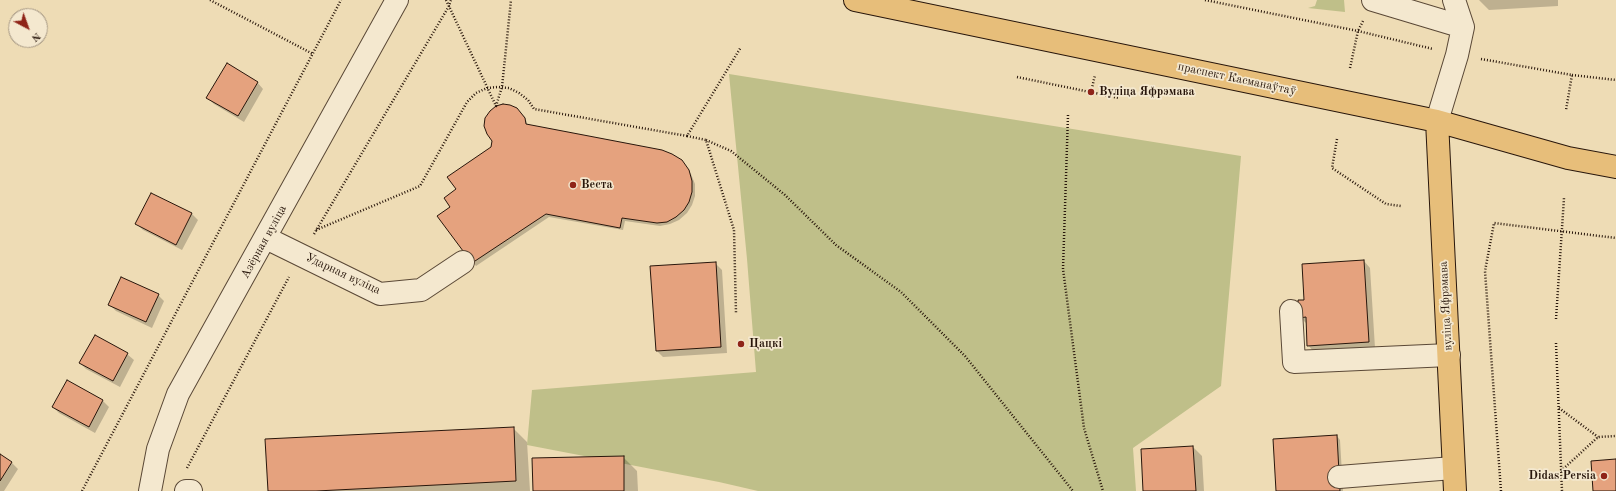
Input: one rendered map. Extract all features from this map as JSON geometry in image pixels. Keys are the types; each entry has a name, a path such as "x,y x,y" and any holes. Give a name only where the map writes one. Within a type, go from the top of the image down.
{"main road":[{"name":"праспект Касманаўтаў","path":"855,0 1437,121 1568,158 1616,167"},
{"name":"вуліца Яфрэмава","path":"1437,121 1455,491"}],"street":[{"name":"Азёрная вуліца","path":"150,491 158,449 178,394 397,0"},
{"path":"1373,0 1463,27"},
{"path":"1437,121 1457,55 1463,27 1454,0"},
{"name":"Ударная вуліца","path":"266,238 380,294 421,290 463,262"},
{"path":"1291,312 1294,362 1449,355"},
{"path":"1339,477 1454,468"},
{"path":"186,491 191,491"}],"path":[{"path":"210,0 313,54"},
{"path":"82,491 341,0"},
{"path":"446,0 496,106 502,87 511,0"},
{"path":"1205,0 1358,31 1457,55 1572,75 1616,80"},
{"path":"1350,68 1358,31 1373,0"},
{"path":"687,136 740,47"},
{"path":"1566,110 1572,75"},
{"path":"1017,77 1119,98"},
{"path":"316,230 420,186 467,102 476,93 487,88 509,88 528,100 534,110 706,140 731,151 785,195 836,245 901,292 965,356 1073,491"},
{"path":"1068,115 1063,269 1084,428 1103,491"},
{"path":"1338,139 1332,168 1386,204 1401,206"},
{"path":"706,140 734,230 736,313"},
{"path":"1556,319 1564,198"},
{"path":"1501,491 1485,271 1494,222 1616,238"},
{"path":"1556,342 1562,491"},
{"path":"1559,408 1598,438"},
{"path":"1561,471 1598,438 1616,436"}],"green space":[{"path":"1317,0 1344,0 1345,12 1308,8 1315,6"},
{"path":"729,74 1241,156 1221,386 1133,448 1136,491 758,491 719,482 527,445 532,390 756,372 747,259"}],"building":[{"path":"227,63 258,82 238,116 206,98"},
{"name":"Веста","path":"503,104 517,108 525,118 526,124 662,150 672,154 682,160 689,170 692,181 692,192 689,202 684,210 667,222 657,223 622,218 620,228 546,214 472,263 437,216 450,207 444,198 456,189 447,177 491,147 492,141 484,126 485,118 496,106"},
{"path":"151,193 192,213 176,245 135,224"},
{"path":"1364,260 1369,342 1307,346 1306,317 1299,318 1298,300 1304,300 1302,264"},
{"path":"716,262 721,347 656,351 650,266"},
{"path":"121,277 159,294 146,322 108,305"},
{"path":"95,335 128,353 113,381 79,363"},
{"path":"67,380 103,400 89,427 52,407"},
{"path":"514,427 516,481 316,491 268,491 265,439"},
{"path":"1337,435 1340,491 1276,491 1273,439"},
{"path":"1193,446 1196,491 1143,491 1141,449"},
{"path":"0,454 12,462 0,481"},
{"path":"624,456 624,491 533,491 532,458"},
{"name":"Didas Persia","path":"1616,459 1616,491 1593,491 1591,461"}],"place":[{"name":"Вуліца Яфрэмава","path":"1091,92"},
{"name":"Веста","path":"573,185"},
{"name":"Цацкі","path":"741,344"},
{"name":"Didas Persia","path":"1604,476"}]}
